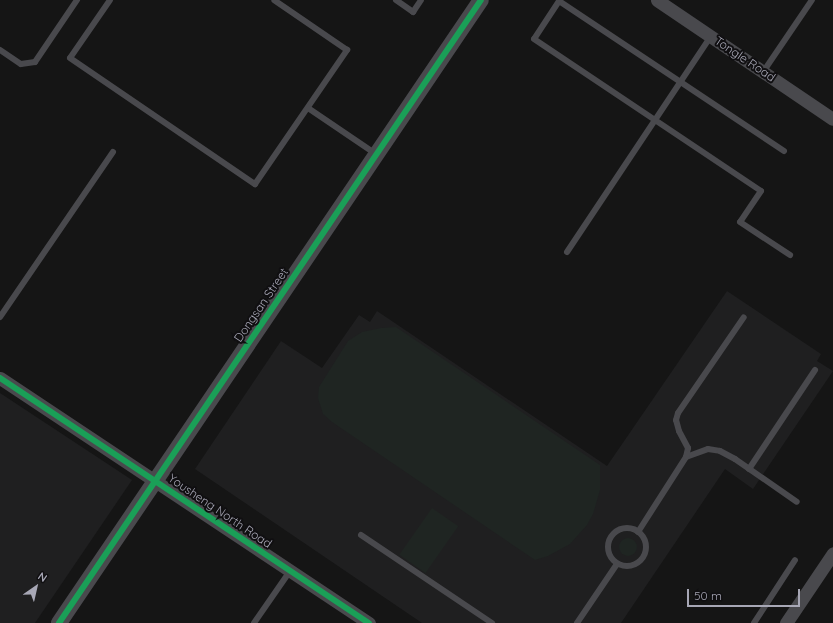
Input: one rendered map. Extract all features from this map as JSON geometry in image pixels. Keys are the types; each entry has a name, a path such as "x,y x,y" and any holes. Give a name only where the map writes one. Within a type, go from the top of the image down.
{"street":[{"name":"Dongsan Street","path":"59,623 482,0"},
{"name":"Tongle Road","path":"657,0 833,119"},
{"name":"Yousheng North Road","path":"0,378 369,623"},
{"path":"786,623 833,553"}],"lane":[{"path":"0,50 21,64 35,62 77,0"},
{"path":"110,0 70,58 255,184 347,50 274,0"},
{"path":"396,0 413,12 421,0"},
{"path":"763,72 812,0"},
{"path":"784,151 559,1 534,39 761,191 740,222 790,255"},
{"path":"567,252 710,36"},
{"path":"308,108 376,155"},
{"path":"0,317 113,152"},
{"path":"638,532 686,457 688,448 678,431 676,420 678,413 744,317"},
{"path":"749,469 815,370"},
{"path":"686,457 708,449 720,451 797,502"},
{"path":"622,528 629,528 638,532 645,539 647,545 643,558 633,566 626,567 617,564 609,556 608,549 611,536 622,528"},
{"path":"361,536 492,623"},
{"path":"754,623 795,560"},
{"path":"577,623 617,564"},
{"path":"254,623 290,571"}],"shaded area":[{"path":"727,291 821,354 817,361 833,371 753,489 725,469 621,623 422,623 195,469 281,341 322,368 359,315 370,322 377,311 607,466"},
{"path":"396,327 600,465 600,490 593,514 587,525 570,544 548,556 535,560 332,422 323,414 318,398 319,387 348,341 362,332"},
{"path":"0,393 132,480 35,623 0,623"},
{"path":"432,508 458,526 426,573 399,555"},
{"path":"624,538 632,538 637,543 635,554 632,556 624,556 619,551 619,543"}],"cycle path":[{"path":"59,623 481,0"},
{"path":"0,378 369,623"}]}
